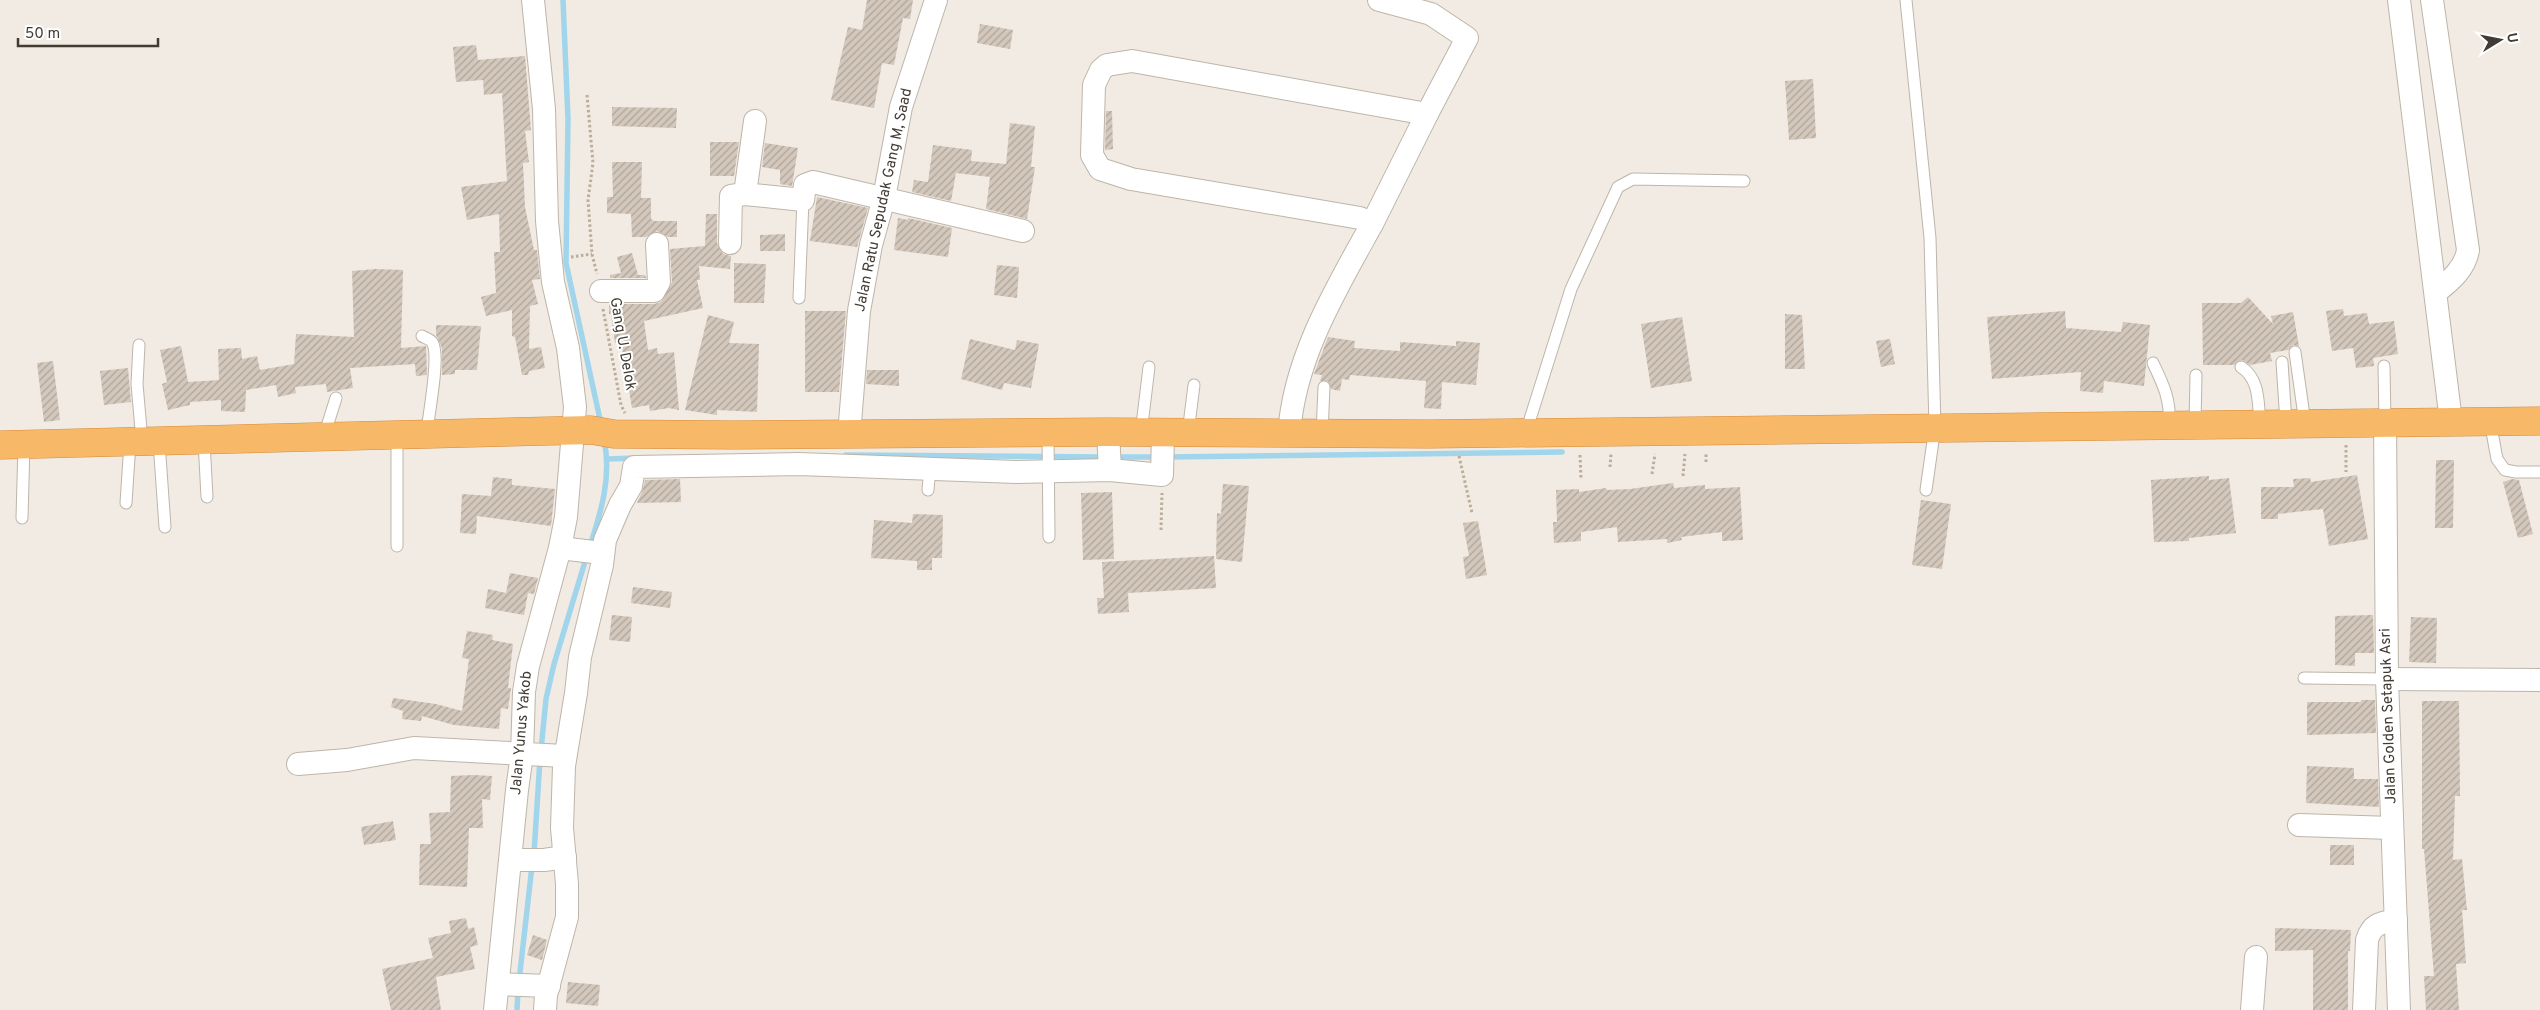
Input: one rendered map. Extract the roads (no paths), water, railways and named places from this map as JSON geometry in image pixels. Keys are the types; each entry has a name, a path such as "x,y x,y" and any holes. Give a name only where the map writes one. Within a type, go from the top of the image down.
{"highway":[{"path":"12,445 144,443 427,433 802,452 849,435 930,453 1048,439 1109,453 1163,449 1289,434 1453,434 2540,421"}],"street":[{"path":"533,0 544,109 547,221 552,282 568,348 575,407 618,444 631,486 607,533 582,550 602,565 580,657 576,693 542,755 562,811 536,859 567,917 544,986 545,1010"},
{"name":"Jalan Ratu Sepudak Gang M, Saad","path":"849,435 859,311 871,245 884,198 901,107 936,0"},
{"path":"1289,434 1291,405 1298,380 1331,298 1372,224 1467,38 1431,14 1380,0"},
{"path":"2399,0 2451,421"},
{"path":"2432,0 2468,250 2465,262 2459,270 2436,292"},
{"path":"1372,224 1360,218 1131,179 1100,169 1092,155 1094,85 1101,70 1107,65 1132,61 1427,114"},
{"path":"745,194 755,121"},
{"path":"730,243 731,196 745,194 803,200 805,185 813,182 1023,231"},
{"path":"601,291 654,291 659,282 657,244"},
{"name":"Jalan Golden Setapuk Asri","path":"2385,422 2387,679 2399,1010"},
{"name":"Jalan Yunus Yakob","path":"495,1010 504,984 536,859 516,790 542,755 524,692 528,666 582,550 566,517 618,444"},
{"path":"802,452 930,453 1049,467 1109,453 1163,449"},
{"path":"2387,679 2540,680"},
{"path":"298,764 347,760 414,748 542,755"},
{"path":"2299,826 2392,828"},
{"path":"2364,1010 2366,940 2369,931 2376,924 2396,920"},
{"path":"2252,1010 2256,957"},
{"path":"504,984 544,986"}],"lane":[{"path":"1906,0 1930,238 1935,427 1926,490"},
{"path":"1526,432 1571,289 1618,187 1624,182 1633,179 1744,181"},
{"path":"799,298 803,200"},
{"path":"422,336 431,341 434,348 433,395 427,433"},
{"path":"139,346 137,384 144,443 165,527"},
{"path":"2284,423 2294,352"},
{"path":"2282,362 2284,423"},
{"path":"2153,363 2167,392 2170,408 2182,424"},
{"path":"2384,366 2385,422"},
{"path":"1149,367 1163,449"},
{"path":"2241,367 2251,373 2284,423"},
{"path":"2182,424 2196,375"},
{"path":"1163,449 1194,385"},
{"path":"1322,434 1324,388"},
{"path":"324,436 336,398"},
{"path":"2490,421 2497,459 2505,470 2540,472"},
{"path":"397,435 397,546"},
{"path":"1048,439 1049,537"},
{"path":"204,441 207,497"},
{"path":"126,503 144,443"},
{"path":"12,445 22,518"},
{"path":"928,490 930,453"},
{"path":"2304,678 2387,679"}],"waterway":[{"path":"563,0 568,119 566,263 601,424"},
{"path":"590,546 598,520 606,480 607,467 604,440"},
{"path":"1166,457 1562,452"},
{"path":"846,455 1104,457"},
{"path":"1114,457 1157,457"},
{"path":"608,459 635,458"},
{"path":"541,750 546,699 554,664 587,555"},
{"path":"534,854 540,759"},
{"path":"519,981 532,866"},
{"path":"517,1010 518,990"}]}
